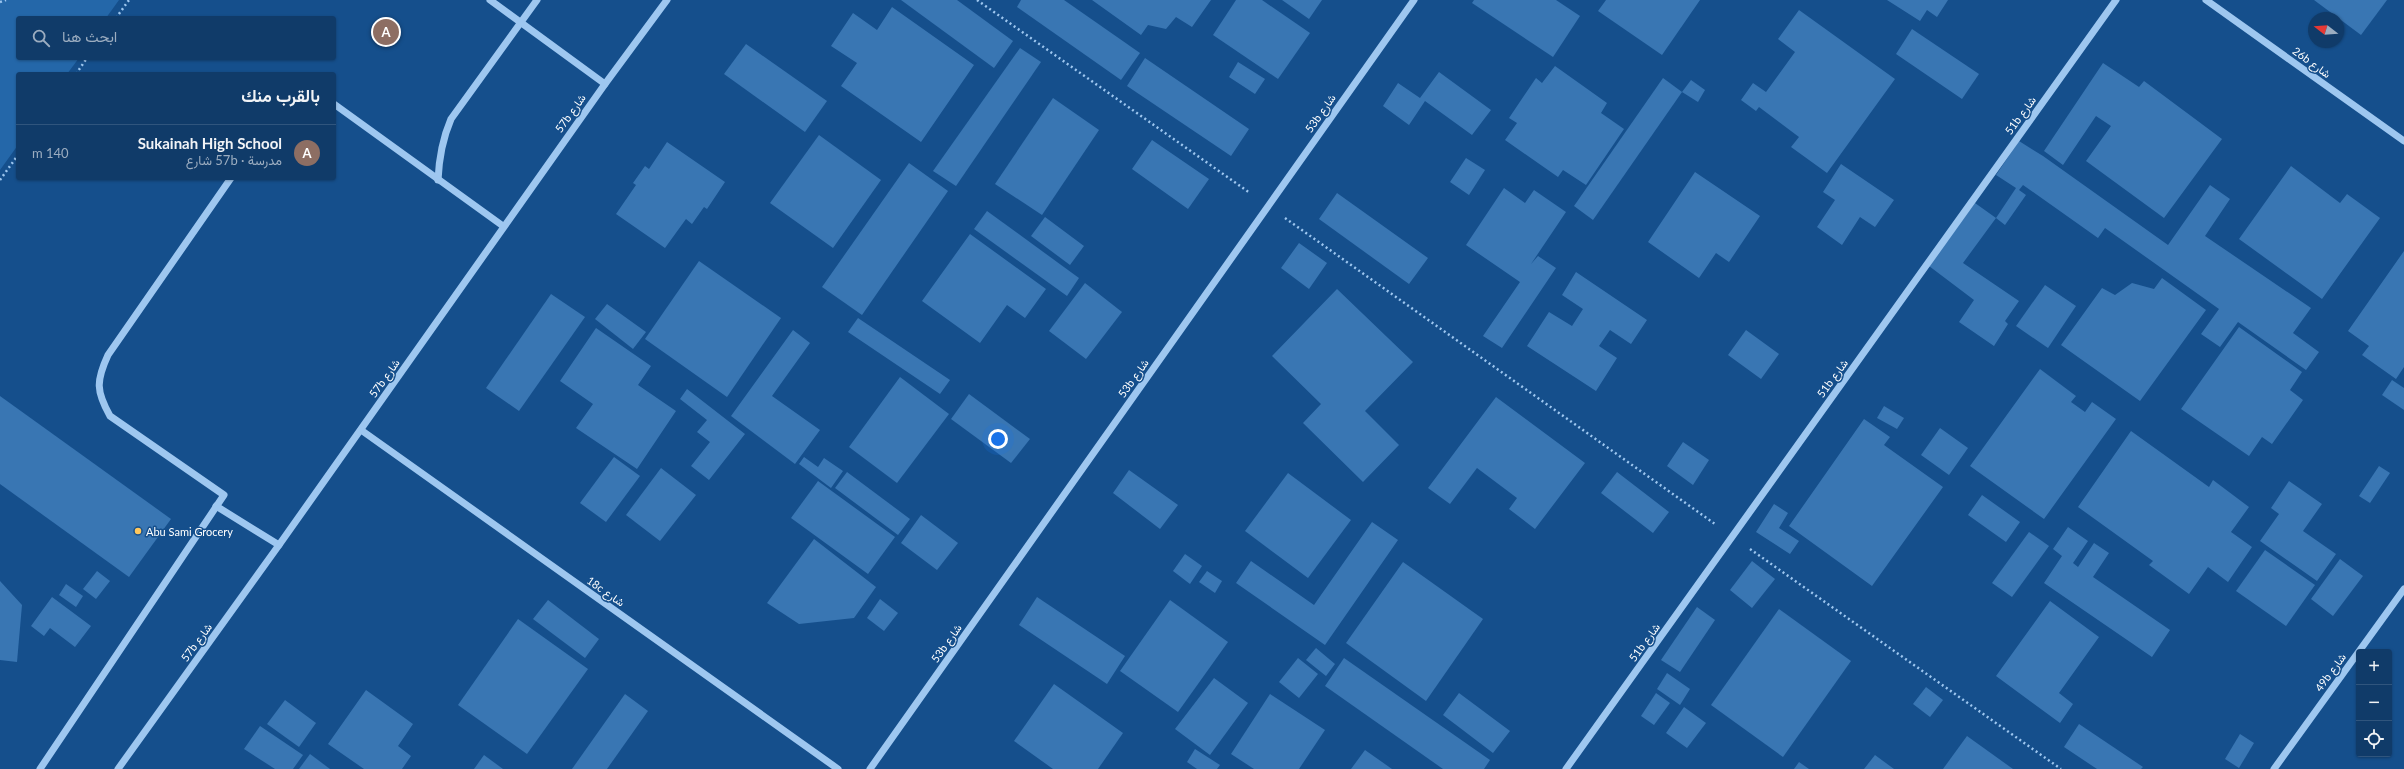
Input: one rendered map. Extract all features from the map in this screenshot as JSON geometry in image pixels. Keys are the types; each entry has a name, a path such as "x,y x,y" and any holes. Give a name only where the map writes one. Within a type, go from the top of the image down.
{"street":[{"path":"490,0 605,84"},
{"path":"438,180 443,139 451,119 537,0"},
{"name":"57b شارع","path":"118,769 361,430 503,226 605,84 668,0"},
{"name":"53b شارع","path":"870,769 1414,0"},
{"name":"51b شارع","path":"1566,769 2116,0"},
{"name":"26b شارع","path":"2206,0 2404,141"},
{"path":"336,105 503,226"},
{"path":"40,769 224,495 110,416 100,397 98,375 108,355 230,180"},
{"name":"18c شارع","path":"361,430 838,769"},
{"path":"216,506 279,545"},
{"name":"49b شارع","path":"2274,769 2404,589"}],"path":[{"path":"0,2 6,0"},
{"path":"117,16 129,0"},
{"path":"977,0 2061,769"},
{"path":"77,72 86,60"},
{"path":"0,180 16,158"}],"shaded area":[{"path":"0,0 119,0 107,16 16,16 16,60 78,60 68,72 16,72 16,148 0,170"}],"building":[{"path":"901,0 957,0 1013,41 994,68"},
{"path":"1021,0 1064,0 1140,53 1121,80 1017,7"},
{"path":"1092,0 1211,0 1192,27 1176,17 1166,29 1148,25 1141,35"},
{"path":"1236,0 1262,0 1310,33 1278,79 1213,35"},
{"path":"1282,0 1322,0 1309,19"},
{"path":"1474,0 1556,0 1580,16 1553,57 1472,3"},
{"path":"1606,0 1700,0 1662,55 1598,11"},
{"path":"1887,0 1948,0 1937,17 1927,10 1920,21"},
{"path":"2314,0 2387,0 2361,35 2344,22 2344,12 2330,12"},
{"path":"892,7 974,65 921,142 841,86 857,63 831,46 853,13 877,30"},
{"path":"1799,10 1895,79 1827,173 1791,147 1799,137 1759,107 1756,111 1741,100 1753,83 1766,92 1795,52 1778,39"},
{"path":"1912,29 1979,74 1962,99 1896,54"},
{"path":"746,44 827,101 805,132 724,74"},
{"path":"1020,48 1041,62 956,186 933,171"},
{"path":"1145,58 1249,129 1231,156 1127,86"},
{"path":"1238,62 1265,79 1255,94 1229,77"},
{"path":"2103,63 2139,87 2144,81 2222,139 2164,218 2086,161 2111,126 2096,116 2063,165 2044,151"},
{"path":"1555,66 1607,103 1601,113 1624,129 1586,185 1563,170 1558,177 1505,140 1517,123 1509,118 1536,78 1542,83"},
{"path":"1439,72 1491,110 1472,135 1425,101 1409,125 1383,106 1398,83 1420,98"},
{"path":"1663,78 1682,92 1593,220 1574,206"},
{"path":"1691,80 1705,90 1698,102 1682,92"},
{"path":"1053,98 1099,130 1042,215 995,184"},
{"path":"819,135 881,180 833,248 770,203"},
{"path":"1152,140 1209,179 1188,209 1132,169"},
{"path":"2019,141 2043,156 2168,245 2210,185 2230,199 2205,236 2311,308 2293,333 2319,352 2306,370 2238,322 2220,347 2201,334 2219,309 2105,228 2098,238 2023,185 2019,190 2026,195 2005,225 1996,218 2016,188 1996,175"},
{"path":"667,142 725,182 707,209 704,207 692,224 686,219 665,248 616,214 636,185 633,183 645,166 649,169"},
{"path":"1466,158 1485,170 1469,195 1450,182"},
{"path":"909,163 948,191 862,315 822,287"},
{"path":"1841,164 1894,200 1875,227 1860,217 1842,245 1817,227 1835,200 1823,192"},
{"path":"2291,166 2340,203 2347,194 2380,218 2322,299 2239,239"},
{"path":"1695,172 1760,216 1729,262 1716,253 1699,278 1648,242"},
{"path":"1504,188 1525,203 1534,190 1566,212 1531,264 1538,256 1556,268 1502,348 1483,336 1520,282 1466,245"},
{"path":"1337,193 1428,258 1409,284 1319,219"},
{"path":"1975,203 1996,218 1963,263 2019,301 2005,321 2008,324 1994,346 1959,322 1974,300 1929,266"},
{"path":"987,211 1079,278 1067,296 974,229"},
{"path":"1045,217 1084,246 1070,265 1031,236"},
{"path":"970,234 1046,289 1025,318 1007,305 980,343 922,301"},
{"path":"1299,243 1327,263 1309,289 1281,268"},
{"path":"2404,251 2404,367 2396,379 2362,355 2369,346 2348,331"},
{"path":"699,261 781,318 727,397 645,339"},
{"path":"1576,272 1647,320 1631,344 1610,330 1599,346 1617,358 1596,391 1527,346 1549,312 1572,326 1583,309 1562,295"},
{"path":"2162,278 2206,310 2140,401 2061,345 2102,288 2115,295 2132,283 2154,289"},
{"path":"1085,283 1122,312 1086,359 1049,331"},
{"path":"2045,285 2076,306 2048,348 2016,326"},
{"path":"1337,289 1413,362 1365,411 1399,445 1363,482 1303,423 1321,404 1272,356"},
{"path":"551,294 585,317 519,411 486,388"},
{"path":"607,304 646,332 633,349 595,319"},
{"path":"858,318 950,380 940,394 848,332"},
{"path":"2239,327 2302,372 2290,390 2303,400 2272,444 2262,437 2249,456 2181,409"},
{"path":"596,328 651,366 638,385 676,411 637,469 576,428 593,404 560,381"},
{"path":"793,330 810,343 772,396 820,430 795,464 731,416"},
{"path":"1746,330 1779,354 1761,379 1728,355"},
{"path":"2040,369 2076,396 2071,402 2085,412 2092,402 2116,419 2044,519 1970,466"},
{"path":"900,377 949,414 897,483 849,447"},
{"path":"2392,380 2404,388 2404,410 2382,395"},
{"path":"687,389 745,434 709,480 691,466 710,442 697,432 707,420 680,399"},
{"path":"969,394 1030,439 1011,463 951,419"},
{"path":"0,396 171,519 129,577 0,484"},
{"path":"1496,397 1585,463 1535,529 1509,509 1517,498 1477,468 1450,504 1428,488"},
{"path":"1884,406 1904,418 1897,429 1877,418"},
{"path":"1864,419 1890,437 1884,445 1943,487 1872,586 1789,526"},
{"path":"1940,428 1968,448 1949,475 1921,455"},
{"path":"2131,431 2209,487 2213,480 2249,507 2231,532 2252,547 2228,582 2208,567 2189,594 2149,565 2153,561 2078,507"},
{"path":"1683,442 1709,460 1693,485 1667,466"},
{"path":"614,457 640,476 606,522 580,503"},
{"path":"804,457 818,467 824,458 843,471 831,488 799,464"},
{"path":"2379,466 2390,473 2370,503 2359,496"},
{"path":"661,468 696,495 660,541 626,515"},
{"path":"1129,470 1178,505 1160,529 1113,493"},
{"path":"847,472 910,519 898,535 835,488"},
{"path":"1617,472 1669,512 1653,533 1601,493"},
{"path":"1288,473 1351,520 1308,578 1245,531"},
{"path":"818,481 895,537 868,574 791,518"},
{"path":"2289,481 2322,504 2303,531 2336,554 2317,581 2260,541 2279,514 2271,508"},
{"path":"1982,495 2020,522 2006,542 1968,515"},
{"path":"1774,504 1788,513 1779,528 1799,541 1790,554 1756,532"},
{"path":"921,515 958,543 937,570 901,543"},
{"path":"1372,522 1398,540 1325,645 1236,583 1251,561 1314,605"},
{"path":"2068,527 2088,541 2073,563 2078,567 2094,543 2109,553 2093,577 2170,630 2152,657 2044,583 2062,556 2053,549"},
{"path":"2029,532 2049,546 2012,597 1992,583"},
{"path":"814,539 876,587 854,618 799,624 767,603"},
{"path":"2265,550 2315,585 2286,626 2236,591"},
{"path":"1185,554 1202,566 1190,584 1173,571"},
{"path":"2340,559 2363,576 2333,616 2311,599"},
{"path":"1752,561 1775,579 1752,608 1730,590"},
{"path":"1403,562 1483,619 1426,701 1346,643"},
{"path":"97,571 110,581 96,599 83,589"},
{"path":"1207,571 1222,581 1215,593 1199,582"},
{"path":"0,581 22,605 17,662 0,660"},
{"path":"66,584 83,596 76,607 59,595"},
{"path":"52,597 91,626 75,647 50,628 44,636 31,626"},
{"path":"1037,597 1125,656 1107,684 1019,625"},
{"path":"880,599 898,613 884,631 867,618"},
{"path":"548,600 599,639 585,658 533,619"},
{"path":"1170,600 1228,642 1178,712 1120,671"},
{"path":"2050,601 2099,637 2059,693 2073,704 2060,723 1996,676"},
{"path":"1697,607 1715,620 1680,672 1661,660"},
{"path":"1779,609 1851,661 1783,757 1711,705"},
{"path":"518,619 588,669 527,754 458,705"},
{"path":"1316,648 1335,664 1326,676 1306,660"},
{"path":"1298,658 1318,674 1299,698 1279,682"},
{"path":"1344,658 1490,760 1484,769 1443,769 1325,686"},
{"path":"1667,673 1690,689 1680,705 1657,689"},
{"path":"1214,678 1248,703 1210,755 1175,729"},
{"path":"1054,684 1123,733 1098,769 1053,769 1014,741"},
{"path":"1926,687 1943,700 1930,717 1913,704"},
{"path":"366,690 413,724 398,746 411,756 402,769 364,769 328,744"},
{"path":"1459,693 1510,731 1493,753 1443,715"},
{"path":"1656,693 1670,703 1654,725 1641,716"},
{"path":"625,694 648,711 607,769 572,769"},
{"path":"1270,694 1325,730 1299,769 1254,769 1231,754"},
{"path":"285,700 316,723 299,747 267,724"},
{"path":"1684,707 1706,723 1687,748 1666,733"},
{"path":"2079,724 2143,767 2141,769 2097,769 2064,747"},
{"path":"260,726 303,755 293,769 275,769 244,749"},
{"path":"2240,734 2254,743 2239,768 2225,759"},
{"path":"1967,736 2013,769 1943,769"},
{"path":"1195,749 1220,765 1217,769 1197,769 1187,762"},
{"path":"1365,750 1392,769 1351,769"},
{"path":"310,754 330,769 299,769"},
{"path":"484,755 503,769 474,769"},
{"path":"1875,755 1894,769 1864,769"},
{"path":"1799,762 1809,769 1794,769"}],"place":[{"name":"Sukainah High School","path":"386,32"},
{"name":"Abu Sami Grocery","path":"138,531"}]}
